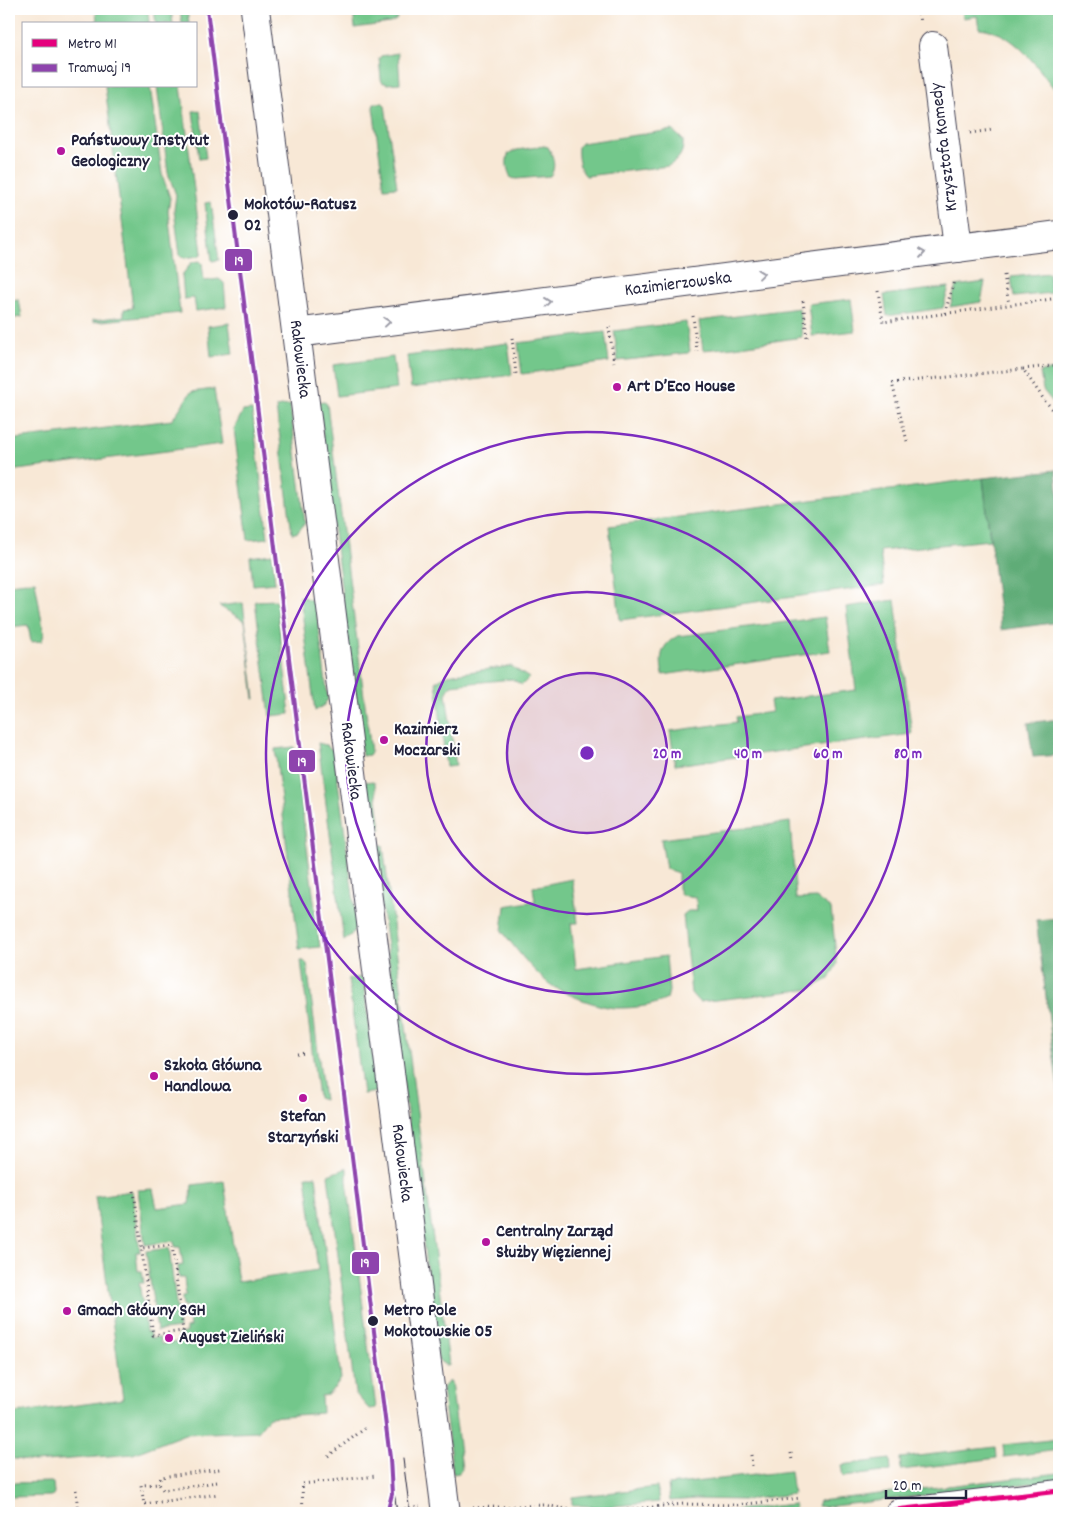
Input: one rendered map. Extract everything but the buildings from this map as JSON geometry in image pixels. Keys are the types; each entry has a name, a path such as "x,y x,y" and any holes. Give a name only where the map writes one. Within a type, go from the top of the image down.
{"street":[{"name":"Rakowiecka","path":"255,9 445,1510"},
{"name":"Krzysztofa Komedy","path":"933,46 958,248"},
{"name":"Kazimierzowska","path":"296,333 527,305 1059,235"},
{"path":"899,1513 1059,1494"}],"path":[{"path":"977,132 992,130"},
{"path":"1004,275 1009,304"},
{"path":"945,313 954,281"},
{"path":"878,291 883,322 1059,298"},
{"path":"803,302 807,337"},
{"path":"693,316 697,350"},
{"path":"609,327 614,362"},
{"path":"512,338 516,374"},
{"path":"907,441 892,383 1059,365"},
{"path":"1023,369 1045,401 1059,416"},
{"path":"297,1054 306,1053"},
{"path":"134,1191 153,1335 183,1331 172,1244 142,1248"},
{"path":"328,1456 367,1427"},
{"path":"791,1453 792,1461"},
{"path":"750,1455 752,1466"},
{"path":"217,1482 163,1490 159,1484 161,1477 220,1469"},
{"path":"303,1512 302,1484 377,1476"},
{"path":"159,1484 141,1485 144,1504 219,1494"},
{"path":"76,1490 78,1513"},
{"path":"270,1513 382,1511 415,1507 445,1510 544,1505 572,1510 604,1512 690,1504 741,1505 801,1498"},
{"path":"486,1508 487,1513"}],"green space":[{"path":"96,9 148,9 149,22 97,22"},
{"path":"154,9 171,9 173,22 156,22"},
{"path":"180,9 187,9 189,22 182,22"},
{"path":"353,9 403,9 396,20 390,23 355,28"},
{"path":"962,9 1059,9 1059,95 1034,63 1015,44 1004,36 979,28 977,16 963,18"},
{"path":"398,53 400,83 387,84 382,82 379,58"},
{"path":"105,88 150,88 162,174 170,198 168,211 180,313 93,322 93,320 124,316 124,309 133,308"},
{"path":"157,88 181,88 202,253 199,256 184,258 180,255 174,210 176,195 168,173"},
{"path":"374,103 383,103 385,105 397,187 384,188"},
{"path":"193,111 200,111 206,158 199,159"},
{"path":"672,130 683,140 683,149 680,156 668,166 586,176 580,166 578,147 581,143"},
{"path":"544,146 548,147 554,162 550,176 511,178 507,166 509,153"},
{"path":"211,202 219,260 212,261 205,203"},
{"path":"200,261 202,263 204,281 219,279 224,283 226,307 196,311 194,298 184,299 182,275 192,262"},
{"path":"1049,273 1051,293 1014,297 1011,277"},
{"path":"985,282 981,302 950,307 956,286"},
{"path":"949,287 943,308 887,316 884,295"},
{"path":"851,299 855,331 812,336 808,304"},
{"path":"19,300 22,317 9,319 9,301"},
{"path":"799,308 802,337 703,350 699,321"},
{"path":"686,322 690,351 688,353 618,361 614,331"},
{"path":"229,323 233,354 211,357 208,326"},
{"path":"605,332 609,362 522,374 518,343"},
{"path":"508,343 512,375 411,388 407,356"},
{"path":"393,357 397,389 337,396 333,365"},
{"path":"1059,370 1059,410 1043,390 1040,372"},
{"path":"214,389 222,444 9,471 9,440 172,420 191,392"},
{"path":"323,401 327,404 371,752 369,755 362,756 331,510 332,504 329,500 321,419 317,402"},
{"path":"290,405 305,523 298,532 292,534 276,407"},
{"path":"252,410 268,538 248,540 234,429 243,411"},
{"path":"1056,470 1059,499 1059,622 1001,630 983,478"},
{"path":"983,478 990,540 880,551 884,585 620,620 609,526"},
{"path":"272,554 275,583 253,585 250,557"},
{"path":"35,581 44,634 42,641 31,642 28,625 9,627 9,584"},
{"path":"300,596 311,600 316,606 328,699 324,705 315,711"},
{"path":"276,600 290,714 270,716 255,601"},
{"path":"895,600 912,734 675,765 670,731 737,722 736,717 772,712 770,701 856,690 846,607"},
{"path":"243,603 255,699 245,621 219,606"},
{"path":"825,617 830,651 663,675 661,662 663,652 668,643 678,636"},
{"path":"511,666 529,678 522,685 512,679 451,685 446,694 456,766 446,767 436,681 447,675"},
{"path":"1059,719 1059,755 1033,757 1028,723"},
{"path":"318,743 326,745 334,751 357,926 344,941"},
{"path":"294,747 320,947 299,949 275,749"},
{"path":"373,781 381,829 376,830 371,826 365,782"},
{"path":"790,822 796,899 816,898 831,909 837,964 829,979 810,989 699,1002 691,993 683,915 688,911 697,911 696,897 681,895 678,888 678,873 666,869 661,839"},
{"path":"378,845 383,845 449,1365 445,1365 438,1360 399,1036 374,850"},
{"path":"572,879 578,923 571,923 576,969 666,956 669,991 667,999 631,1008 612,1008 582,1000 561,991 547,982 513,945 502,931 505,906 535,901 533,887"},
{"path":"1059,918 1059,1097 1036,920"},
{"path":"301,961 307,964 324,1100 318,1098"},
{"path":"363,977 377,1092 363,1094 348,979"},
{"path":"347,1168 347,1181 376,1408 369,1409 355,1393 328,1175"},
{"path":"306,1176 316,1176 341,1379 328,1395 321,1396 322,1413 269,1417 258,1431 185,1434 133,1454 34,1462 9,1458 9,1414 123,1399 95,1196 132,1191 140,1252 136,1252 138,1271 142,1271 144,1283 139,1283 142,1302 146,1302 148,1313 144,1314 146,1332 150,1332 151,1338 159,1337 161,1344 179,1342 178,1334 186,1333 186,1328 190,1327 188,1307 183,1307 182,1297 186,1296 184,1278 179,1278 178,1266 183,1265 180,1247 175,1247 174,1241 145,1245 138,1190 153,1189 157,1208 190,1204 192,1185 224,1181 238,1282 318,1270"},
{"path":"169,1248 179,1328 157,1331 146,1251"},
{"path":"448,1382 451,1382 462,1469 459,1473 453,1474 442,1389"},
{"path":"1059,1439 1059,1450 1004,1457 1003,1445"},
{"path":"996,1447 997,1458 901,1470 900,1458"},
{"path":"890,1459 891,1471 843,1477 841,1465"},
{"path":"790,1471 793,1494 744,1500 695,1499 670,1501 668,1485"},
{"path":"1059,1473 1059,1480 824,1507 817,1506 819,1501"},
{"path":"9,1483 53,1483 54,1493 52,1496 9,1497"},
{"path":"657,1487 659,1502 603,1507 572,1505 572,1497"},
{"path":"794,1504 795,1507 792,1511 735,1513 736,1510"},
{"path":"532,1510 564,1513 521,1513 521,1511"}],"tram line":[{"name":"19","path":"207,9 390,1458 392,1494 387,1513"},
{"path":"390,1458 397,1513"},
{"path":"403,1459 410,1513"}],"metro line":[{"name":"M1","path":"870,1513 1059,1491"}],"place":[{"name":"Państwowy Instytut Geologiczny","path":"61,151"},
{"name":"Mokotów-Ratusz 02","path":"233,215"},
{"name":"Art D’Eco House","path":"617,387"},
{"name":"Kazimierz Moczarski","path":"384,740"},
{"name":"Szkoła Główna Handlowa","path":"154,1076"},
{"name":"Stefan Starzyński","path":"303,1098"},
{"name":"Centralny Zarząd Służby Więziennej","path":"486,1242"},
{"name":"Gmach Główny SGH","path":"67,1311"},
{"name":"Metro Pole Mokotowskie 05","path":"373,1321"},
{"name":"August Zieliński","path":"169,1338"}]}
